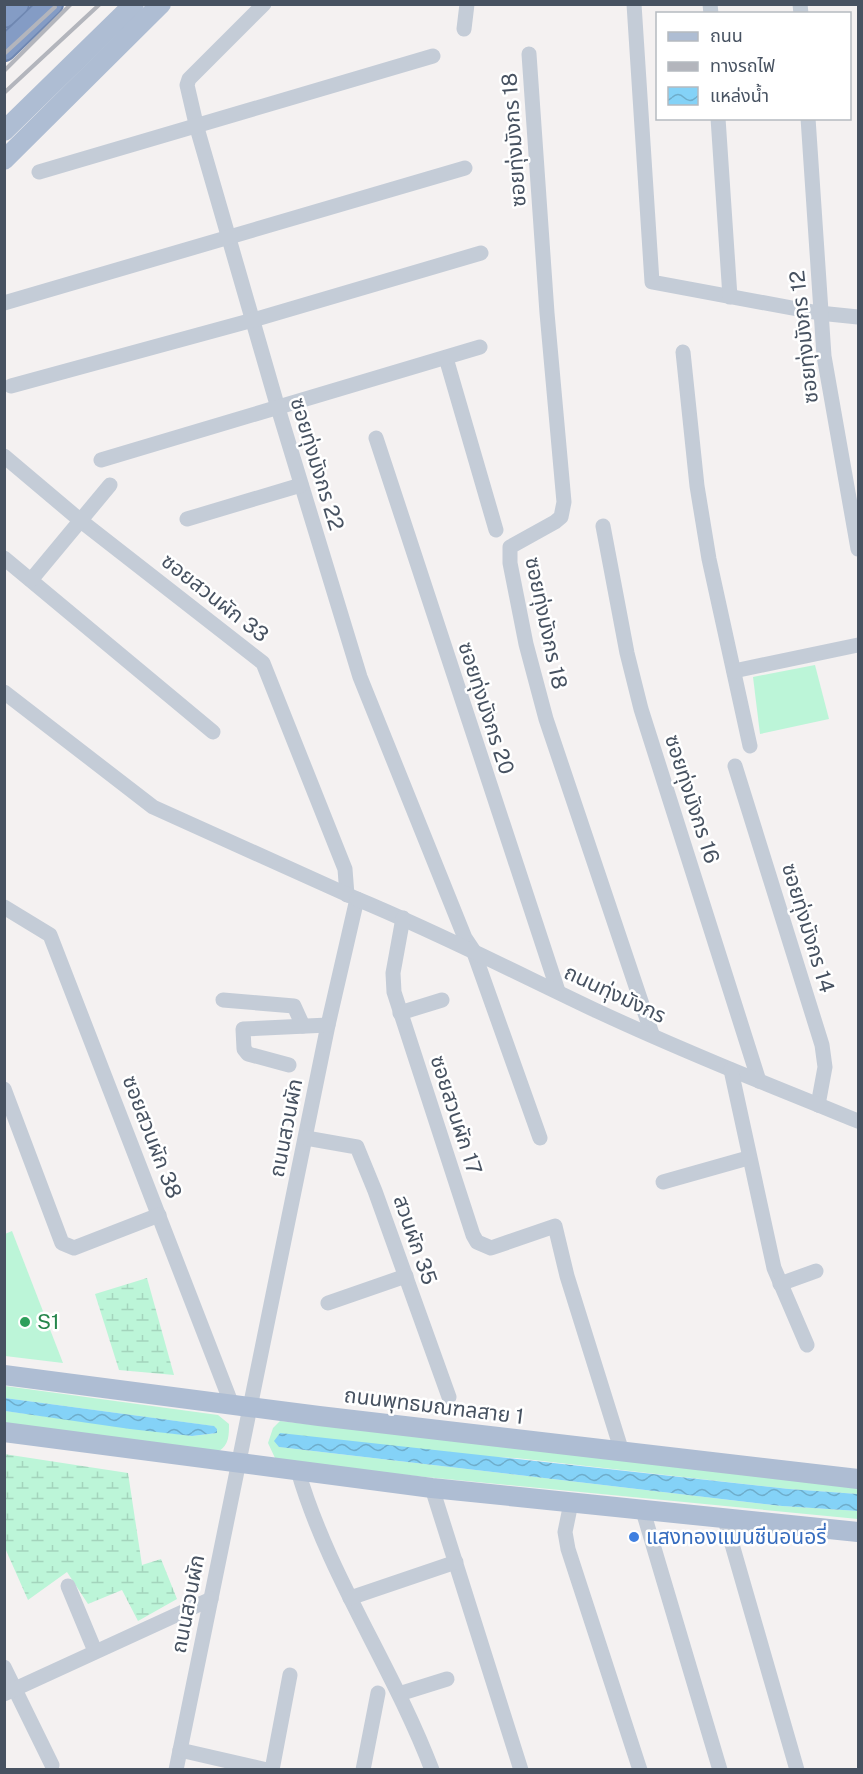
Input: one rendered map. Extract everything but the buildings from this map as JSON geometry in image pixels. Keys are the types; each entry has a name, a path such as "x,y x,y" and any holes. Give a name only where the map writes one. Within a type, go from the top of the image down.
{"highway":[{"path":"4,16 17,4"},
{"path":"4,50 51,4"}],"main road":[{"path":"4,160 161,4"},
{"path":"4,131 130,8"},
{"name":"ถนนพุทธมณฑลสาย 1","path":"5,1373 244,1411 858,1479"},
{"path":"4,1432 238,1459 298,1471 432,1488 858,1532"}],"street":[{"name":"ซอยทุ่งมังกร 22","path":"264,4 189,79 188,85 197,128 278,408 360,677 428,849 465,938 473,950 540,1138"},
{"path":"464,29 467,4"},
{"path":"634,4 652,282 819,313 858,317"},
{"name":"ซอยทุ่งมังกร 18","path":"529,54 547,313 564,502 561,517 510,547 510,563 526,644 546,719 652,1034"},
{"path":"39,172 197,128 433,56"},
{"path":"718,120 730,297"},
{"name":"ซอยทุ่งมังกร 12","path":"808,120 819,313 832,404 858,549"},
{"path":"4,303 465,168"},
{"path":"10,386 253,320 481,253"},
{"path":"101,460 480,347"},
{"path":"683,352 697,486 709,559 750,746"},
{"path":"446,358 496,530"},
{"name":"ซอยทุ่งมังกร 20","path":"376,438 558,991"},
{"name":"ซอยสวนผัก 33","path":"4,456 81,521 263,663 345,869 352,897"},
{"path":"32,580 110,485"},
{"path":"187,519 301,485"},
{"name":"ซอยทุ่งมังกร 16","path":"603,526 627,653 642,709 759,1081"},
{"path":"4,558 213,732"},
{"path":"734,670 858,645"},
{"path":"4,692 153,807 352,897"},
{"name":"ซอยทุ่งมังกร 14","path":"735,766 822,1045 825,1067 818,1105"},
{"name":"ถนนทุ่งมังกร","path":"352,897 403,918 731,1070 858,1121"},
{"name":"ถนนสวนผัก","path":"176,1770 238,1459 244,1411 306,1138 352,897"},
{"name":"ซอยสวนผัก 38","path":"4,907 50,934 159,1215 244,1411"},
{"name":"ซอยสวนผัก 17","path":"403,918 392,981 400,1012 477,1242 491,1248 555,1226 567,1276 622,1452"},
{"path":"223,1000 294,1006 303,1026"},
{"path":"400,1012 442,1000"},
{"path":"289,1065 248,1054 244,1049 242,1031 247,1027 328,1025"},
{"path":"731,1070 748,1158 780,1284 807,1345"},
{"path":"4,1089 62,1243 66,1247 74,1248 159,1215"},
{"name":"สวนผัก 35","path":"306,1138 357,1147 365,1162 448,1397"},
{"path":"663,1182 748,1158"},
{"path":"780,1284 816,1271"},
{"path":"328,1303 406,1276"},
{"path":"298,1471 332,1565 399,1694 432,1770"},
{"path":"432,1488 522,1770"},
{"path":"571,1503 565,1532 568,1549 640,1770"},
{"path":"643,1511 720,1770"},
{"path":"725,1520 797,1770"},
{"path":"350,1598 456,1562"},
{"path":"68,1586 94,1651"},
{"path":"10,1691 211,1599"},
{"path":"4,1666 10,1691 52,1765"},
{"path":"272,1770 290,1676"},
{"path":"399,1694 447,1679"},
{"path":"363,1770 378,1693"},
{"path":"180,1750 267,1770"}],"green space":[{"path":"815,665 829,719 760,734 753,677"},
{"name":"S1","path":"12,1231 63,1363 5,1356 5,1234"},
{"path":"147,1278 174,1375 119,1370 95,1294"},
{"path":"5,1386 218,1415 229,1424 228,1439 219,1451 5,1424 5,1411 192,1436 217,1433 217,1429 213,1426 5,1398"},
{"path":"280,1421 858,1486 858,1494 789,1489 516,1458 279,1447 782,1506 858,1511 858,1519 282,1463 275,1458 268,1443 273,1428"},
{"path":"4,1454 128,1473 142,1565 161,1559 177,1599 138,1621 122,1590 88,1604 67,1572 28,1600 5,1548"}],"water":[{"path":"5,1398 214,1426 217,1433 192,1436 5,1411"},
{"path":"280,1433 789,1489 858,1494 858,1511 782,1506 279,1447 274,1441"}],"railway":[{"path":"4,71 71,4"},
{"path":"4,93 100,4"},
{"path":"4,54 55,7"}],"place":[{"name":"S1","path":"25,1322"},
{"name":"แสงทองแมนชีนอนอรี่","path":"634,1537"}]}
